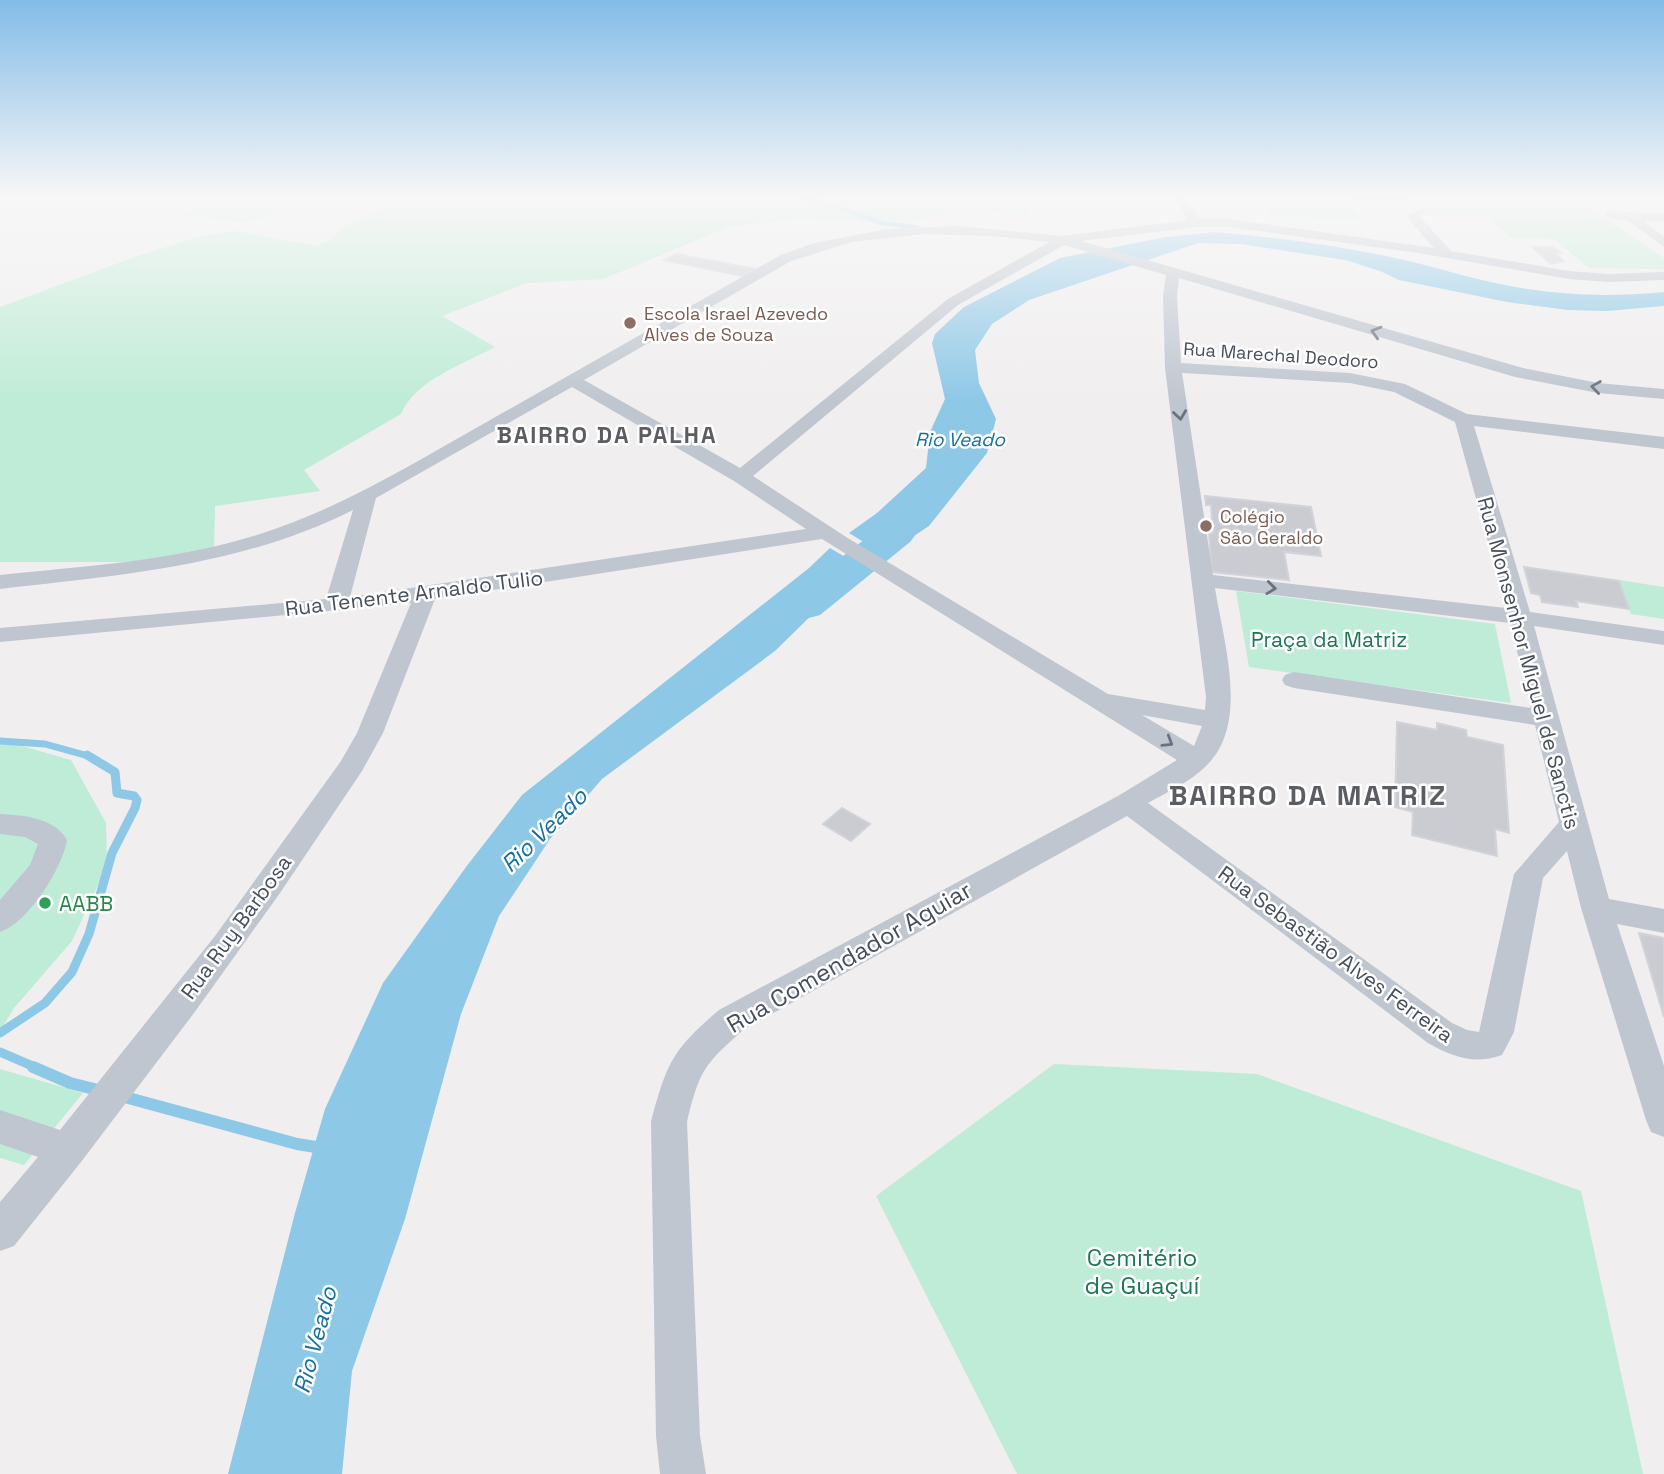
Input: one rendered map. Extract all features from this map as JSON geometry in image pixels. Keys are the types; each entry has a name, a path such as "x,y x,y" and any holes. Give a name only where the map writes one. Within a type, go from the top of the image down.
{"street":[{"path":"0,582 174,561 266,540 367,496 777,265"},
{"path":"741,477 953,302 1018,265"},
{"path":"1147,265 1521,373 1598,387 1664,394"},
{"path":"1468,265 1546,278 1612,284 1664,283"},
{"path":"1510,265 1569,275 1608,278 1664,276"},
{"path":"573,381 741,477 1196,760 1208,746 1217,721 1219,697 1173,368 1170,296 1173,274"},
{"name":"Rua Marechal Deodoro","path":"1173,368 1350,378 1381,383 1416,394 1464,422"},
{"path":"1464,422 1664,443"},
{"path":"1464,422 1664,450"},
{"name":"Rua Monsenhor Miguel de Sanctis","path":"1464,422 1518,611 1572,826 1664,1120"},
{"path":"336,605 367,496"},
{"name":"Rua Tenente Arnaldo Tulio","path":"0,635 336,605 832,536"},
{"path":"1203,580 1664,626"},
{"name":"Rua Ruy Barbosa","path":"0,1232 95,1116 213,961 352,765 370,733 426,594"},
{"path":"1518,611 1664,638"},
{"path":"1294,680 1545,718"},
{"path":"1098,698 1217,721"},
{"name":"Rua Comendador Aguiar","path":"683,1474 678,1436 669,1122 681,1075 699,1048 731,1020 1128,803 1196,760"},
{"name":"Rua Sebastião Alves Ferreira","path":"1128,803 1440,1033 1458,1043 1478,1048 1490,1045 1497,1032 1530,874 1572,826"},
{"path":"0,824 22,825 43,832 53,840 52,852 40,872 0,920"},
{"path":"1596,908 1664,921"},
{"path":"0,1127 68,1150"}],"green space":[{"path":"114,265 637,265 603,279 527,283 442,316 495,347 429,382 408,402 401,414 304,470 320,491 215,506 214,553 125,562 0,562 0,307"},
{"path":"1585,265 1664,265 1664,269 1589,268"},
{"path":"1619,580 1664,587 1664,619 1631,614"},
{"name":"Praça da Matriz","path":"1236,591 1495,624 1511,703 1249,667"},
{"name":"AABB","path":"8,742 71,760 106,823 107,865 72,941 14,1008 0,1031 0,743"},
{"name":"Cemitério de Guaçuí","path":"1054,1064 1257,1074 1581,1191 1643,1474 1017,1474 876,1196"},
{"path":"0,1069 83,1093 24,1165 0,1158"}],"water":[{"name":"Rio Veado","path":"1047,265 1133,265 1029,300 992,324 975,350 979,383 996,419 987,453 929,526 885,555 849,533 877,513 926,468 930,432 945,399 932,343 935,334 964,307"},
{"name":"Rio Veado","path":"1360,265 1425,265 1495,283 1548,292 1625,295 1664,292 1664,306 1607,311 1568,310 1507,302 1399,280"},
{"path":"830,548 867,570 843,580 827,600 775,651 602,779 550,839 499,916 461,1014 405,1219 352,1371 342,1474 228,1474 295,1213 325,1109 383,983 466,867 522,795 809,568"}],"building":[{"path":"687,265 733,265 755,269 742,276"},
{"path":"1205,496 1311,507 1321,556 1284,552 1289,580 1212,572 1209,533 1213,533 1211,505 1206,505"},
{"path":"1524,567 1619,581 1629,609 1576,601 1578,607 1542,602 1540,595 1531,593"},
{"path":"1397,722 1437,730 1437,723 1466,730 1467,737 1503,745 1509,833 1495,829 1497,856 1412,835 1413,812 1395,807"},
{"path":"842,808 870,824 851,841 823,824"},
{"path":"1639,933 1664,938 1664,1017"}],"waterway":[{"name":"Rio Veado","path":"805,606 896,534 922,502"},
{"path":"0,741 45,744 89,756"},
{"path":"0,1033 45,1003 72,972 89,934 112,853 135,808 137,800 134,796 117,793 115,772 89,756"},
{"path":"0,1052 37,1068"},
{"path":"33,1067 70,1083 102,1091"},
{"path":"121,1096 297,1144 322,1148"}],"place":[{"name":"Escola Israel Azevedo Alves de Souza","path":"630,323"},
{"name":"Colégio São Geraldo","path":"1206,526"},
{"name":"AABB","path":"45,903"}],"district":[{"name":"BAIRRO DA PALHA","path":"607,435"},
{"name":"BAIRRO DA MATRIZ","path":"1308,795"}]}
